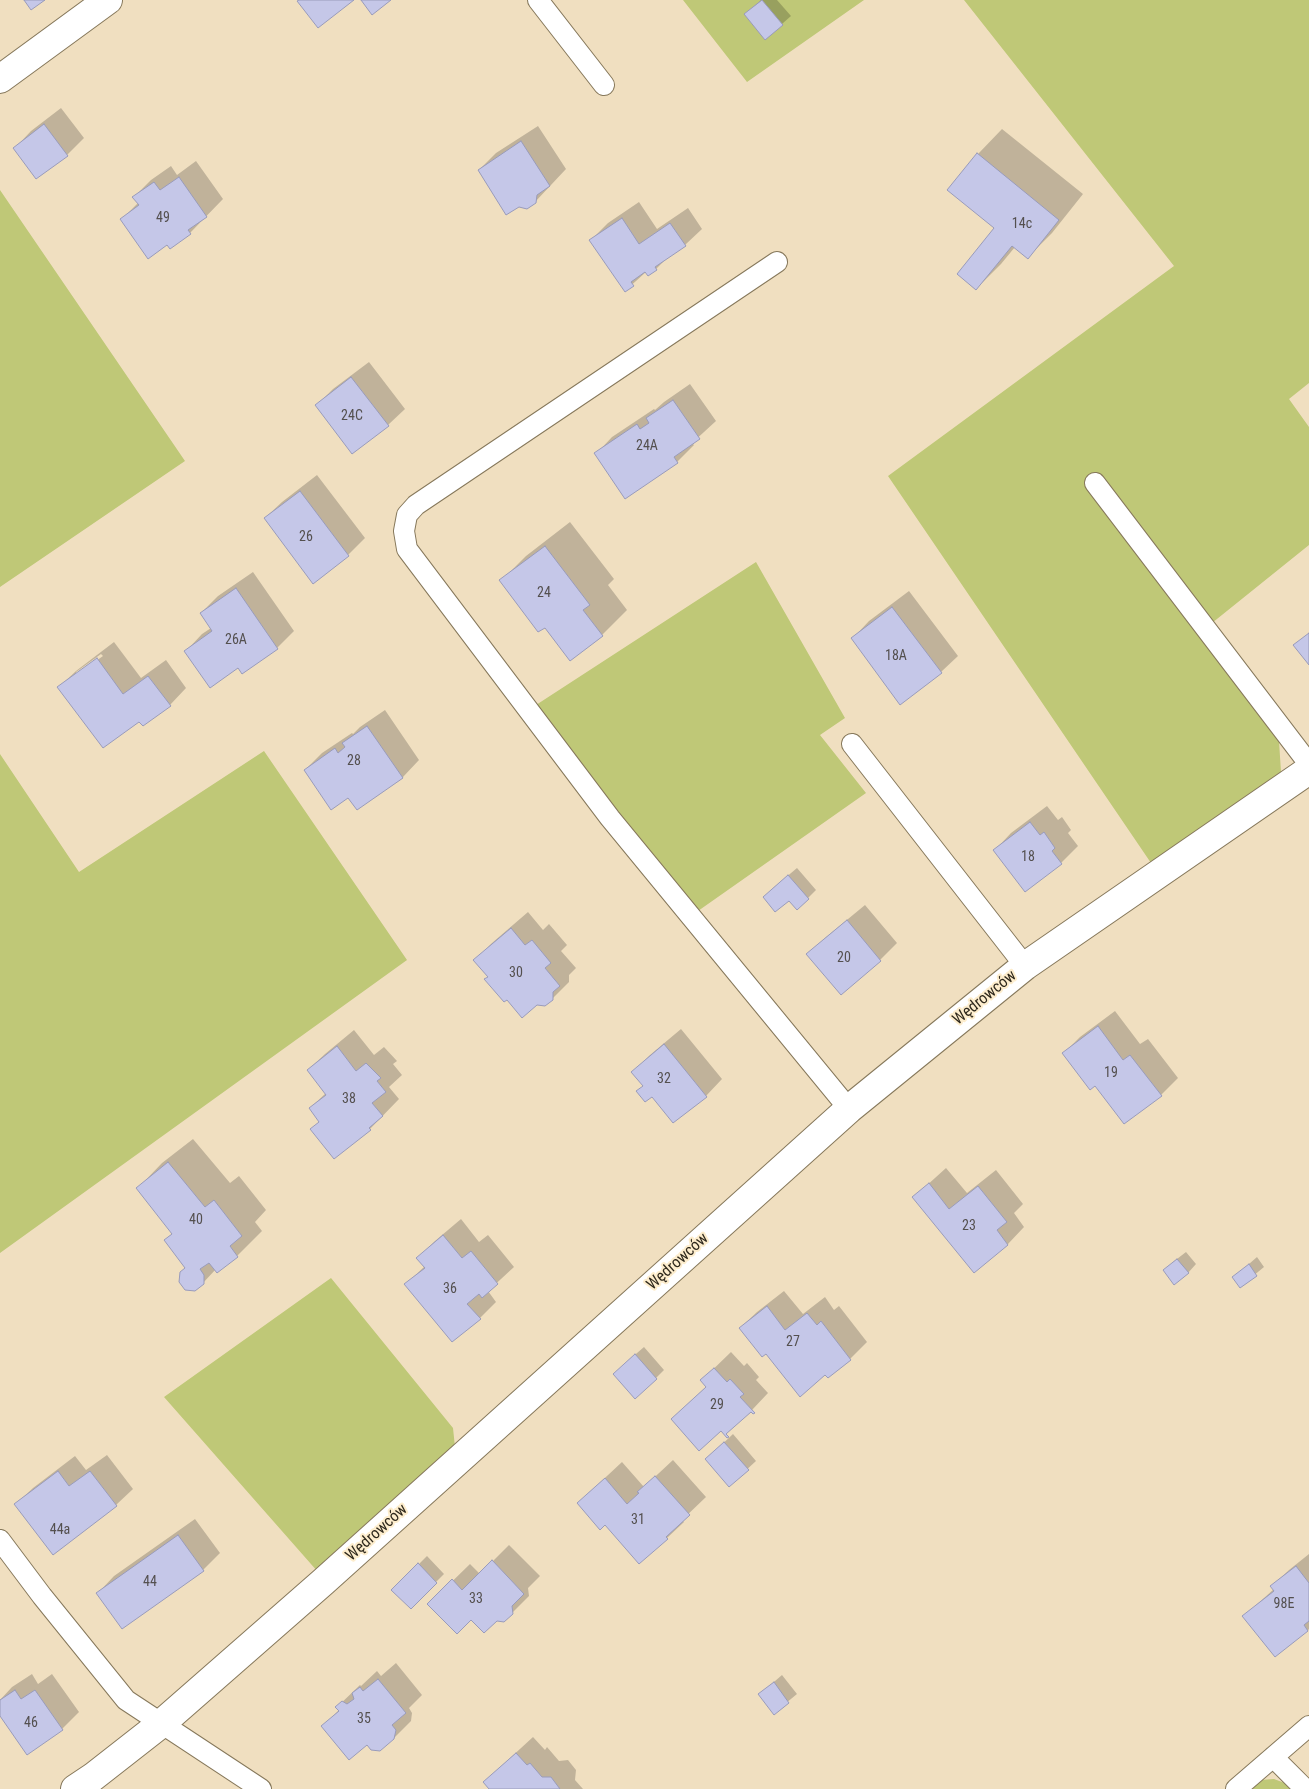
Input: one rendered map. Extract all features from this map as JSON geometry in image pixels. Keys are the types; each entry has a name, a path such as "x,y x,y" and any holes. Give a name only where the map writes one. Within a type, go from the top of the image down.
{"street":[{"path":"0,79 108,0"},
{"name":"Wędrowców","path":"75,1789 162,1723 323,1582 849,1109 1025,966 1309,770"}],"lane":[{"path":"538,0 604,85"},
{"path":"777,262 416,505 407,516 404,531 407,549 610,818 849,1109"},
{"path":"1095,483 1309,764"},
{"path":"852,744 1025,966"},
{"path":"0,1540 42,1596 126,1700 261,1789"},
{"path":"1236,1789 1309,1726"},
{"path":"1274,1757 1305,1789"}],"green space":[{"path":"683,0 864,0 747,82"},
{"path":"964,0 1309,0 1309,383 1289,399 1309,427 1309,545 1212,623 1087,484 1279,741 1281,772 1151,863 888,476 1174,266"},
{"path":"0,190 185,461 0,587"},
{"path":"756,562 845,718 820,735 866,793 698,911 617,811 536,705"},
{"path":"264,751 407,960 0,1253 0,754 79,872"},
{"path":"331,1278 453,1428 455,1447 318,1572 164,1397"},
{"path":"1274,1779 1290,1785 1294,1789 1250,1789 1260,1780"}],"building":[{"path":"24,0 45,0 31,10"},
{"path":"354,0 318,28 297,1"},
{"path":"361,0 391,0 372,15"},
{"path":"762,0 783,25 765,40 744,14"},
{"path":"44,124 68,156 36,179 13,148"},
{"path":"521,141 550,186 537,195 536,203 527,209 519,207 506,215 478,170"},
{"path":"977,153 1059,220 1028,259 1012,246 976,290 957,274 994,228 947,190"},
{"path":"179,177 207,217 188,230 191,234 170,249 167,245 148,259 120,219 139,205 132,197 154,182 160,190"},
{"path":"622,218 639,244 670,223 686,246 655,267 657,270 648,276 645,272 631,282 634,286 625,292 589,240"},
{"path":"351,377 389,426 352,454 315,405"},
{"path":"673,400 700,439 674,457 678,463 625,499 594,453 637,424 640,429 649,423 646,418"},
{"path":"300,491 349,556 313,584 264,518"},
{"path":"545,546 590,605 583,610 603,636 570,661 545,628 538,632 499,580"},
{"path":"236,588 278,649 242,674 238,668 210,688 184,651 212,631 200,613"},
{"path":"892,607 942,673 900,705 851,638"},
{"path":"1309,633 1309,665 1293,645"},
{"path":"97,658 123,694 148,676 171,706 143,726 139,722 103,748 57,687"},
{"path":"367,726 403,778 357,810 348,798 331,810 304,770 335,748 338,753 345,747 342,743"},
{"path":"1030,822 1040,835 1044,832 1055,848 1052,851 1062,864 1025,892 993,850"},
{"path":"788,875 809,899 797,910 789,901 775,912 763,897"},
{"path":"847,920 881,961 841,995 806,954"},
{"path":"511,928 525,945 532,940 551,963 545,968 560,986 553,992 553,1000 545,1006 537,1005 522,1018 507,1000 504,1002 484,979 488,977 473,960"},
{"path":"1098,1026 1123,1060 1130,1055 1162,1096 1124,1124 1095,1086 1090,1090 1062,1053"},
{"path":"664,1044 707,1097 673,1123 652,1097 645,1102 636,1091 643,1086 631,1072"},
{"path":"337,1046 356,1071 366,1063 381,1078 377,1081 386,1092 372,1103 383,1116 369,1128 371,1130 334,1159 310,1129 319,1122 309,1108 326,1095 307,1070"},
{"path":"168,1162 205,1207 214,1200 242,1236 230,1246 238,1257 217,1273 209,1263 200,1269 204,1275 204,1284 195,1291 185,1290 179,1282 180,1272 185,1268 164,1240 172,1234 136,1188"},
{"path":"929,1183 949,1209 978,1186 1007,1222 997,1230 1008,1245 974,1273 912,1197"},
{"path":"443,1235 462,1258 471,1251 498,1284 482,1298 479,1294 467,1304 481,1319 452,1342 404,1284 425,1268 416,1258"},
{"path":"1177,1259 1189,1273 1174,1285 1163,1270"},
{"path":"1249,1264 1257,1276 1240,1288 1232,1277"},
{"path":"767,1306 785,1330 807,1313 817,1325 821,1321 851,1360 828,1378 825,1375 800,1397 766,1354 762,1357 739,1328"},
{"path":"635,1354 657,1379 635,1399 613,1374"},
{"path":"714,1368 727,1382 730,1379 744,1394 740,1397 755,1413 751,1412 726,1434 729,1437 727,1438 721,1431 699,1451 671,1419 706,1387 700,1380"},
{"path":"724,1442 749,1470 729,1487 705,1459"},
{"path":"58,1471 69,1486 90,1471 117,1506 53,1555 14,1504"},
{"path":"655,1476 690,1515 666,1537 668,1539 639,1564 605,1525 600,1530 577,1503 605,1478 627,1504"},
{"path":"178,1535 204,1571 122,1629 96,1593"},
{"path":"492,1560 524,1594 512,1606 513,1614 504,1622 497,1621 484,1633 471,1620 457,1634 427,1604 452,1579 462,1590"},
{"path":"418,1563 437,1583 411,1609 391,1590"},
{"path":"1296,1566 1309,1583 1309,1621 1304,1625 1308,1631 1275,1657 1242,1616 1274,1591 1270,1586"},
{"path":"378,1679 406,1713 392,1725 396,1730 394,1739 380,1751 371,1750 367,1745 349,1760 321,1726 339,1711 335,1707 342,1701 347,1704 354,1699 352,1693 360,1687 363,1691"},
{"path":"774,1682 789,1703 774,1715 758,1694"},
{"path":"15,1690 21,1699 35,1690 63,1730 27,1755 0,1716 0,1700"},
{"path":"516,1753 527,1765 530,1763 542,1777 551,1777 560,1789 489,1789 483,1782"}]}
